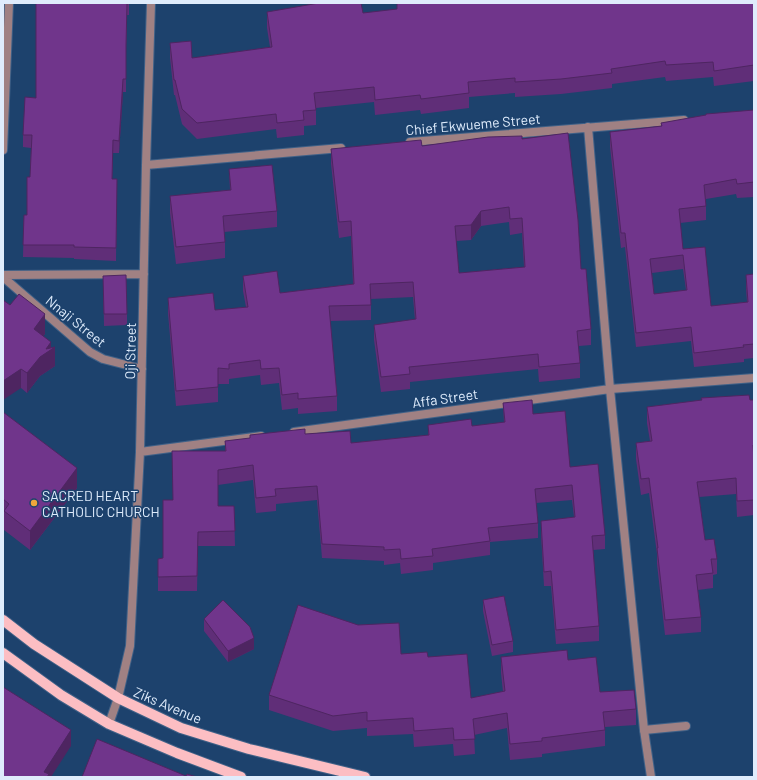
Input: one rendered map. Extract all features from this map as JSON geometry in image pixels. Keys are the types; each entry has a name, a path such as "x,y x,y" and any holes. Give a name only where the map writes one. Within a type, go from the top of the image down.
{"main road":[{"name":"Ziks Avenue","path":"3,620 34,644 118,698 181,728 249,748 365,777"},
{"path":"3,653 61,695 109,724 176,753 241,777"}],"street":[{"path":"3,150 9,3"},
{"name":"Oji Street","path":"109,724 118,698 130,646 140,452 151,3"},
{"name":"Chief Ekwueme Street","path":"398,144 691,119"},
{"path":"588,128 610,389 644,730 651,777"},
{"path":"146,165 351,148"},
{"path":"3,276 144,274"},
{"name":"Nnaji Street","path":"3,276 90,352 103,360 142,369"},
{"name":"Affa Street","path":"289,432 610,389 754,378"},
{"path":"140,452 266,436"},
{"path":"644,730 686,726"}],"building":[{"path":"36,3 127,3 126,79 123,79 119,141 113,140 112,179 117,179 116,248 74,247 74,245 23,245 24,215 27,215 27,177 30,177 32,135 23,135 25,97 36,98"},
{"path":"319,3 361,3 363,13 397,9 397,3 754,3 754,65 714,71 713,62 666,65 665,61 611,69 612,73 561,79 515,82 515,78 468,82 469,93 421,99 420,95 375,100 374,87 314,93 316,110 303,111 304,120 277,123 276,114 197,123 182,109 174,80 170,43 191,41 192,58 272,47 267,12"},
{"path":"754,110 754,182 737,184 736,179 704,185 706,206 679,209 683,249 705,247 711,306 748,302 746,275 754,274 754,344 743,345 744,347 694,353 691,327 636,333 625,233 621,233 610,132 662,126 661,123 706,114","holes":["683,255 687,290 654,294 650,259"]},
{"path":"568,133 578,220 581,269 586,269 591,329 577,331 580,363 539,367 538,354 409,367 410,374 381,377 374,325 416,319 413,282 370,284 371,305 329,306 337,396 298,399 298,393 282,395 279,368 261,369 260,360 229,364 229,369 218,368 218,387 176,391 168,298 213,293 215,310 248,307 243,276 277,271 280,293 354,284 351,221 339,222 331,149 421,140 422,146 488,137 522,136 522,139","holes":["509,207 510,219 522,218 525,267 459,273 455,226 471,225 481,211"]},
{"path":"272,165 277,211 223,216 225,242 176,247 170,196 231,190 229,169"},
{"path":"126,275 127,314 104,314 103,276"},
{"path":"19,294 45,314 34,329 51,342 46,349 55,347 40,357 27,373 21,369 3,381 3,300 10,305"},
{"path":"749,395 750,400 754,400 754,500 737,501 736,478 697,482 705,540 714,539 717,559 711,559 713,573 696,575 701,617 665,620 649,478 641,479 636,443 652,441 647,407 702,400 701,398"},
{"path":"532,400 533,414 565,411 570,467 598,464 605,535 592,536 599,626 556,630 551,571 544,572 541,521 575,517 572,485 535,489 538,523 488,528 490,541 432,549 433,556 401,559 400,549 384,550 384,547 322,544 317,486 275,489 276,496 256,498 253,465 218,470 218,506 234,506 235,531 198,532 197,576 158,577 158,559 163,558 163,500 173,500 172,451 226,451 225,441 250,438 250,435 305,429 305,434 350,431 351,443 429,435 428,425 471,419 472,426 505,422 503,403"},
{"name":"SACRED HEART CATHOLIC CHURCH","path":"3,412 77,468 30,531 4,511 9,504 3,499"},
{"path":"504,596 513,641 492,645 483,600"},
{"path":"223,600 250,627 254,638 228,651 204,619"},
{"path":"298,605 358,625 399,623 401,654 427,652 428,657 467,654 471,698 505,691 501,657 567,650 568,660 596,657 600,692 634,690 636,709 603,712 605,730 542,738 542,741 510,744 507,713 473,719 475,739 454,740 453,728 414,731 413,718 367,721 367,712 333,716 269,695"},
{"path":"3,687 71,730 44,772 49,774 47,777 3,777"},
{"path":"97,739 186,776 187,774 197,777 82,777"}],"place":[{"name":"SACRED HEART CATHOLIC CHURCH","path":"34,503"}]}
